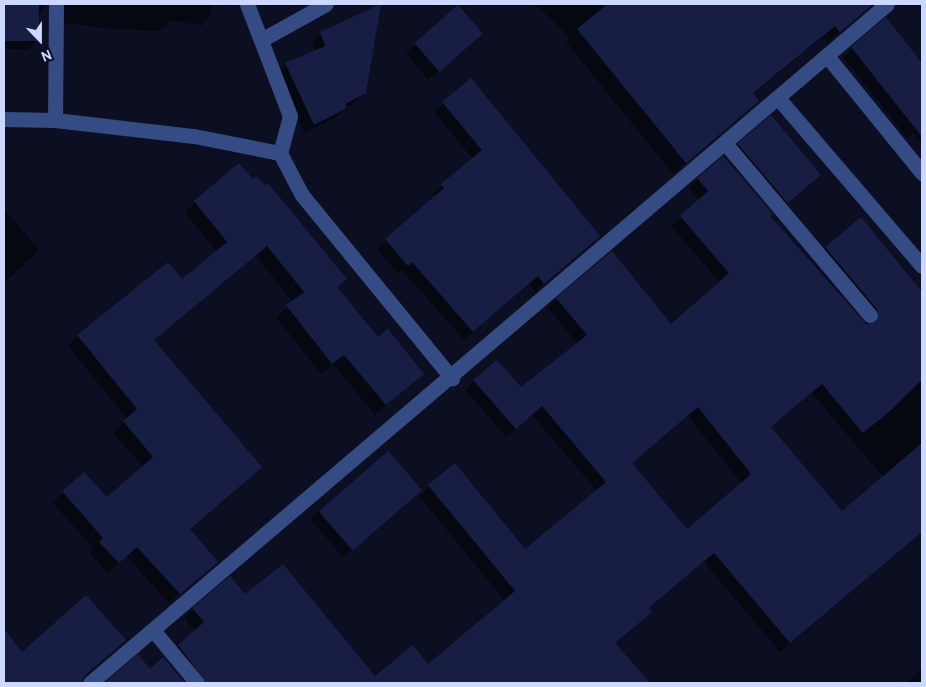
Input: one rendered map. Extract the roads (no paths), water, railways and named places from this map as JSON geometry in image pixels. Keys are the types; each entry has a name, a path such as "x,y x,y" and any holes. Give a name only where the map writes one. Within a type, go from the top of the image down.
{"street":[{"path":"55,120 56,4"},
{"path":"247,4 290,116 280,153 302,196 452,378"},
{"path":"261,40 326,4"},
{"path":"90,683 452,378 887,4"},
{"path":"828,56 922,173"},
{"path":"778,98 922,266"},
{"path":"4,119 55,120 194,136 280,153"},
{"path":"725,142 870,315"},
{"path":"153,630 197,683"}]}
